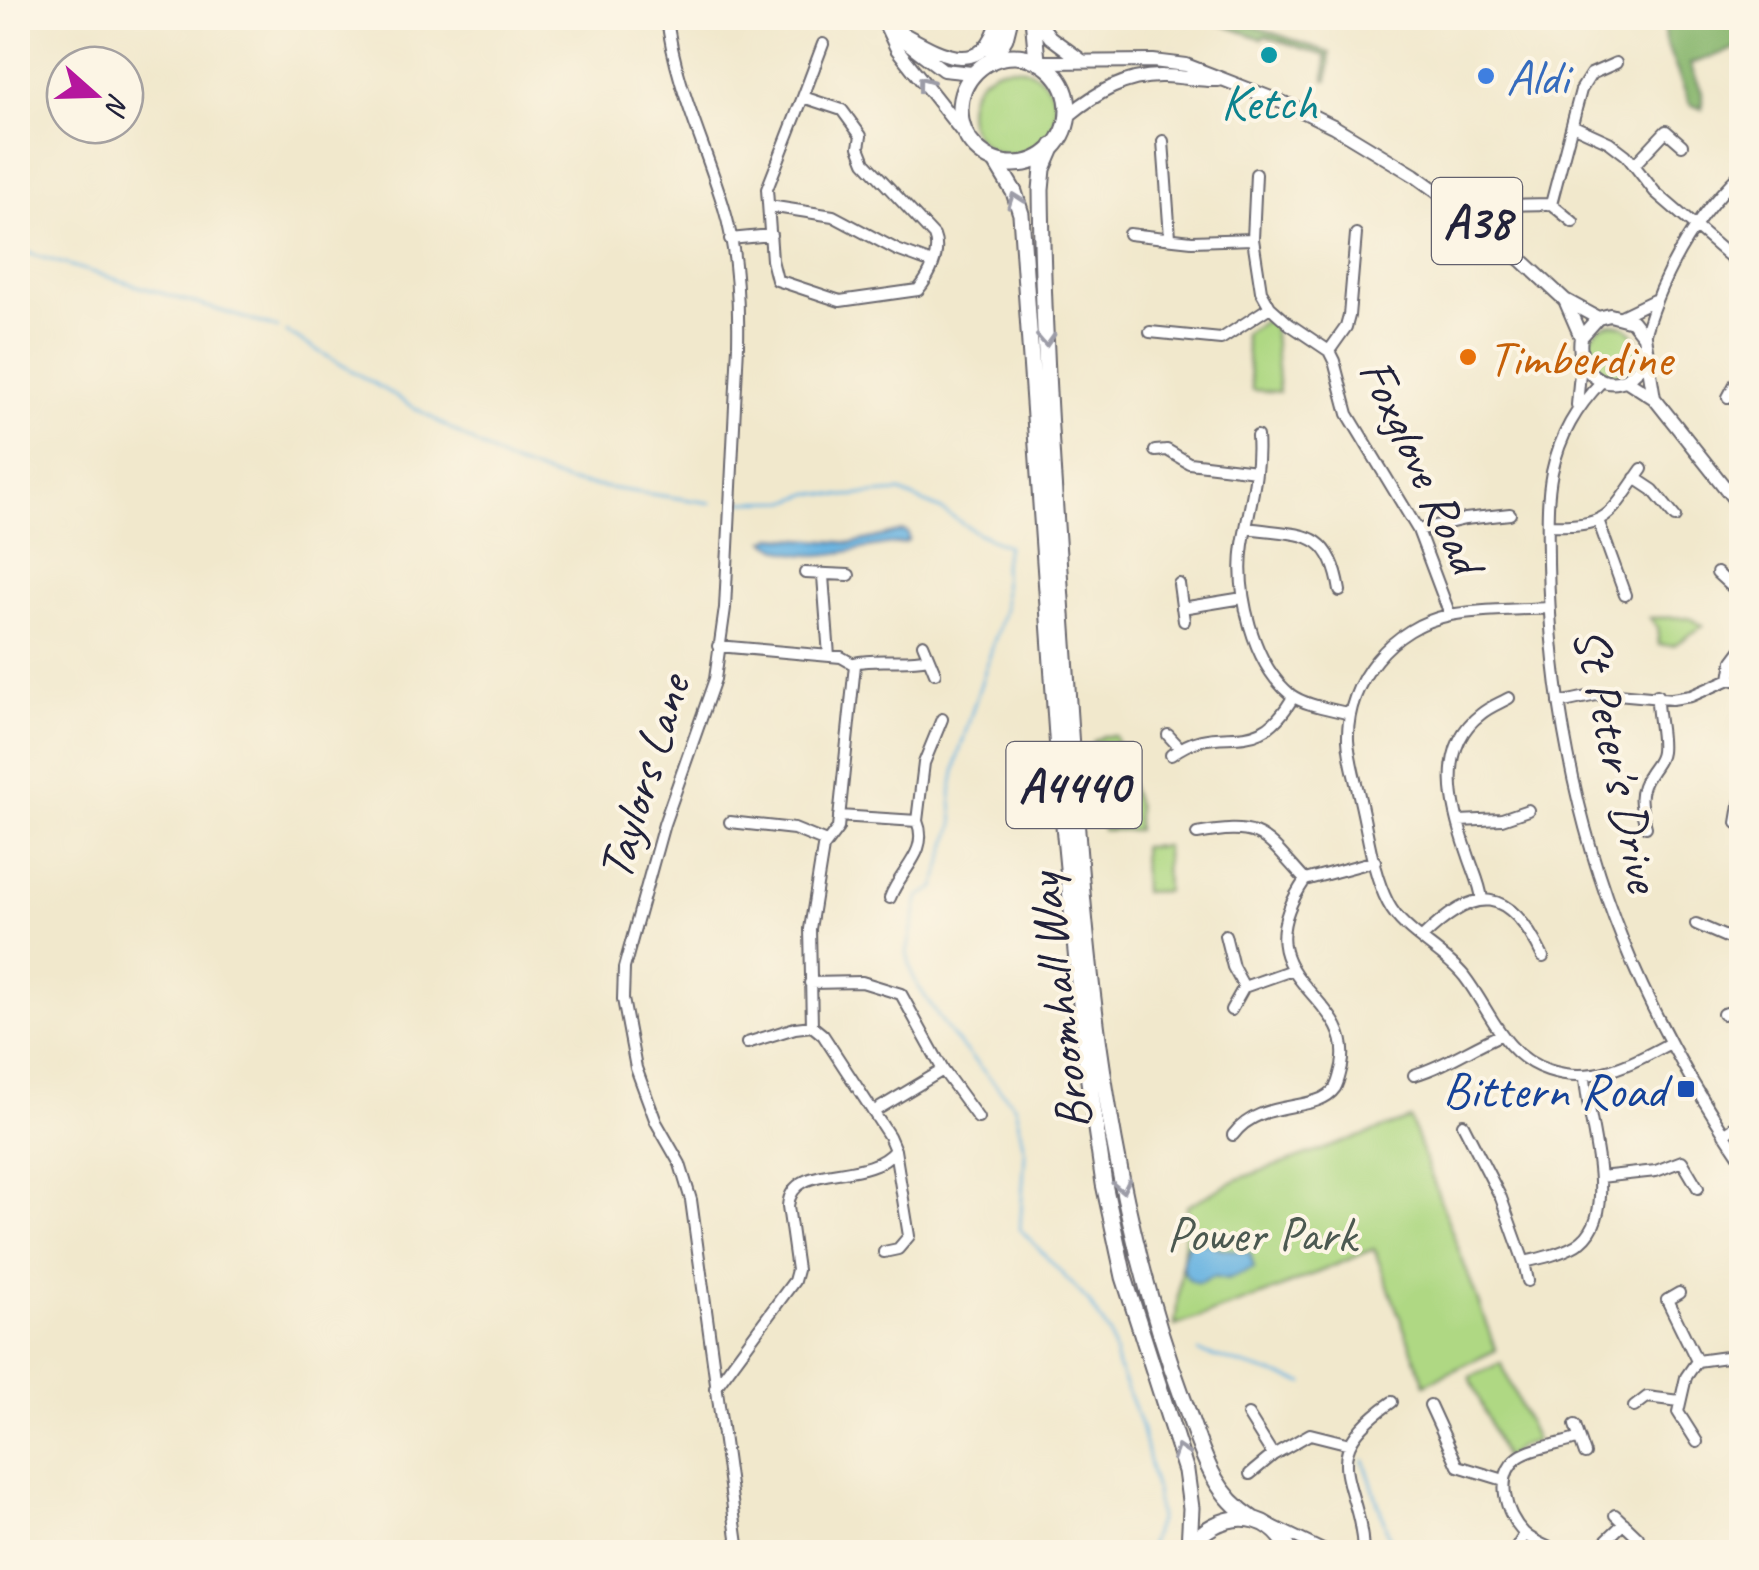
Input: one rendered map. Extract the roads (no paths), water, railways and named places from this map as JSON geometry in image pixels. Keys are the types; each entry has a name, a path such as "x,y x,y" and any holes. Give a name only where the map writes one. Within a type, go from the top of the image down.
{"highway":[{"path":"990,62 1010,18"},
{"path":"1034,18 1040,61 1061,84 1069,116 1053,146 1024,162 996,162 968,138 958,103 972,73 990,62 1040,61"},
{"name":"Broomhall Way","path":"1053,146 1043,168 1040,190 1069,724 1086,936 1117,1166 1156,1320 1206,1465 1224,1497 1279,1535 1290,1552"},
{"name":"Broomhall Way","path":"996,162 1014,192 1021,214 1067,867 1095,1133 1124,1276 1186,1472 1191,1508 1188,1550"},
{"path":"1188,1550 1211,1525 1229,1520 1259,1522"}],"main road":[{"path":"882,21 923,41 936,52 965,58 985,48 999,18"},
{"path":"1034,18 1061,47 1082,62"},
{"path":"882,21 943,70 972,73"},
{"path":"882,21 896,48 968,138"},
{"name":"A38","path":"1040,61 1153,61 1186,65 1294,107 1414,175 1487,228 1565,300 1598,318"},
{"name":"A38","path":"1069,116 1110,88 1134,79 1160,76 1221,80"},
{"name":"A38","path":"1565,300 1581,337 1582,362"},
{"path":"1581,337 1598,318 1621,316 1632,321 1644,336 1654,398"},
{"path":"1626,380 1645,358"},
{"path":"1582,362 1592,376 1602,381 1626,380 1654,398 1742,508"}],"street":[{"name":"Taylors Lane","path":"667,18 679,80 725,211 739,306 738,345 725,608 715,679 664,824 626,954 623,999 644,1096 680,1164 690,1200 739,1552"},
{"path":"803,98 842,110 861,136 865,162 934,236 937,250 918,290 840,300 778,280 767,189 823,44"},
{"path":"1583,63 1591,74"},
{"path":"1551,204 1581,90 1591,74 1616,63"},
{"path":"1661,118 1666,132 1682,145"},
{"path":"1574,126 1609,142 1655,192 1742,267"},
{"path":"1634,165 1666,132"},
{"path":"1163,141 1170,237"},
{"path":"1644,336 1654,300 1694,226 1742,172"},
{"path":"1150,332 1221,339 1270,307 1254,264 1253,240 1261,200 1256,174"},
{"path":"1507,205 1551,204 1573,222"},
{"path":"768,206 833,216 897,250 932,263"},
{"path":"1129,234 1192,241 1253,240"},
{"path":"1329,352 1346,328 1349,316 1356,234"},
{"path":"730,238 770,235"},
{"path":"1621,316 1654,300"},
{"name":"Foxglove Road","path":"1270,307 1329,352 1340,375 1348,414 1418,530 1450,615"},
{"name":"St Peter's Drive","path":"1582,362 1577,406 1552,474 1548,524 1549,608 1559,703 1584,818 1621,936 1670,1043 1742,1160"},
{"path":"1728,398 1742,371"},
{"name":"St Peter's Drive","path":"1577,406 1602,381"},
{"path":"1171,436 1161,450 1189,463 1256,471"},
{"path":"1257,436 1256,471 1242,548 1244,598 1264,658 1294,697 1350,714"},
{"path":"1548,524 1576,526 1598,520 1617,507 1639,474 1674,517"},
{"path":"1418,530 1510,514"},
{"path":"1598,520 1625,596"},
{"path":"1246,528 1316,540 1336,562 1340,592"},
{"path":"805,573 849,575"},
{"path":"1717,573 1742,596"},
{"path":"824,576 828,656"},
{"path":"1338,578 1354,576"},
{"path":"1179,584 1184,621"},
{"path":"1182,608 1244,598"},
{"path":"1549,608 1450,615 1401,634 1369,671 1350,714 1350,753 1375,861 1389,905 1406,926 1446,955 1500,1035 1522,1058 1546,1070 1585,1076 1628,1065 1670,1043"},
{"path":"923,644 936,673"},
{"path":"718,646 840,657 854,663 914,662 928,658"},
{"path":"1559,703 1606,693 1691,696 1736,681 1733,661 1742,649"},
{"path":"812,1026 810,930 826,842 838,828 850,740 854,663"},
{"path":"1646,827 1639,802 1641,786 1659,760 1662,746 1657,695"},
{"path":"1168,735 1176,752 1200,739 1262,733 1272,727 1294,697"},
{"path":"1482,899 1450,783 1453,758 1464,732 1480,714 1504,701 1507,716"},
{"path":"890,898 905,868 918,853 921,842 917,821 924,763 942,718"},
{"path":"1737,823 1742,793"},
{"path":"1458,821 1502,819 1528,810"},
{"path":"838,816 917,821"},
{"path":"730,822 794,828 826,842"},
{"path":"1197,834 1250,828 1275,847 1305,880"},
{"path":"1233,1135 1254,1114 1328,1094 1338,1084 1344,1059 1340,1036 1324,1007 1292,970 1284,946 1284,924 1290,902 1305,880 1375,861"},
{"path":"1422,938 1449,912 1482,899 1518,915 1543,957"},
{"path":"1518,915 1528,904"},
{"path":"1696,924 1742,944"},
{"path":"1224,935 1233,967 1244,987"},
{"path":"1231,1010 1244,987 1292,970"},
{"path":"810,984 862,982 902,994 943,1070 978,1118"},
{"path":"1723,1014 1742,1008"},
{"path":"748,1044 794,1028 812,1026 823,1035 894,1150 909,1236 898,1249 884,1252"},
{"path":"1414,1075 1441,1067 1462,1051 1500,1035"},
{"path":"873,1112 943,1070"},
{"path":"1524,1262 1579,1244 1593,1228 1599,1210 1600,1177 1585,1076"},
{"path":"1229,1116 1242,1123"},
{"path":"1724,1134 1742,1122"},
{"path":"1463,1124 1501,1198 1528,1281"},
{"path":"715,1389 794,1281 797,1270 788,1206 796,1186 806,1179 881,1164 894,1150"},
{"path":"1600,1177 1656,1171 1682,1161 1698,1188"},
{"path":"1679,1293 1667,1300 1697,1360"},
{"path":"1697,1360 1726,1357 1742,1362"},
{"path":"1697,1360 1686,1377 1678,1412 1698,1444"},
{"path":"1634,1407 1648,1396 1679,1401"},
{"path":"1363,1552 1362,1529 1346,1476 1350,1444 1364,1421 1392,1402"},
{"path":"1430,1405 1448,1452 1458,1466 1504,1480"},
{"path":"1248,1415 1272,1455"},
{"path":"1575,1425 1585,1454"},
{"path":"1250,1474 1272,1455 1310,1434 1350,1444"},
{"path":"1559,1552 1525,1534 1506,1500 1504,1480 1510,1465 1522,1454 1579,1438"},
{"path":"1594,1552 1619,1519 1638,1537"},
{"path":"1259,1522 1279,1527 1327,1552"},
{"path":"1514,1552 1525,1534"}],"water":[{"path":"908,533 905,543 834,554 799,554 766,541 773,537 852,543"},
{"path":"1197,1239 1250,1253 1254,1268 1227,1279 1214,1276 1198,1283 1191,1280 1184,1272 1183,1262 1188,1243"}],"waterway":[{"path":"18,250 278,328"},
{"path":"286,332 507,462 568,482 711,503"},
{"path":"738,502 790,501 812,493 844,496 900,492 1007,546 1003,564 1004,610 958,756 951,793 954,824 935,888 919,897 907,953 914,980 951,1035 1015,1106 1025,1153 1020,1229 1088,1301 1110,1335 1141,1426 1155,1488 1159,1518 1147,1552"},
{"path":"1199,1352 1304,1383"},
{"path":"1364,1460 1394,1552"}],"place":[{"name":"Ketch","path":"1269,55"},
{"name":"Aldi","path":"1486,76"},
{"name":"Timberdine","path":"1468,357"},
{"name":"Bittern Road","path":"1686,1089"}],"park label":[{"name":"Power Park","path":"1261,1233"}]}
